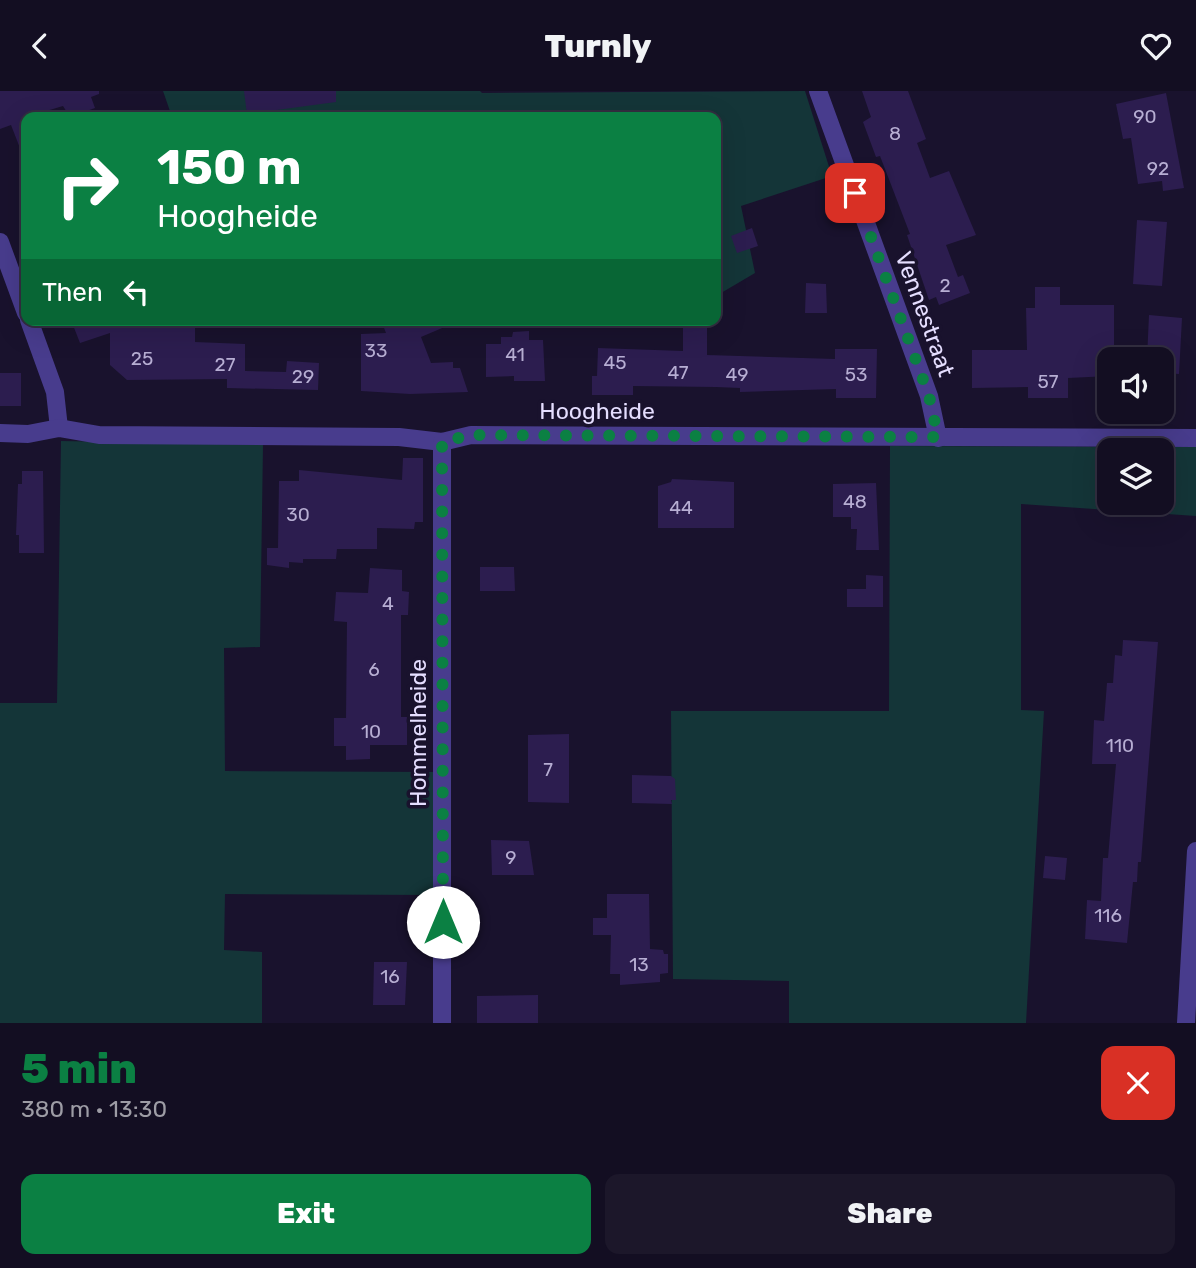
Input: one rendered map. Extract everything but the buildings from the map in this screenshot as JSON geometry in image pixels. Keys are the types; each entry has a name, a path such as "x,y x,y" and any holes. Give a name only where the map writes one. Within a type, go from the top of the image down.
{"street":[{"name":"Vennestraat","path":"818,91 929,396 938,437"},
{"path":"0,242 21,299"},
{"path":"31,326 55,393 59,428"},
{"name":"Hoogheide","path":"0,433 28,433 59,428 99,435 399,437 442,442 471,435 1196,438"},
{"name":"Hommelheide","path":"442,442 443,1023"},
{"path":"1185,1023 1196,851"}],"green space":[{"path":"163,91 805,91 832,176 741,206 755,273 721,293 721,112 170,112"},
{"path":"61,441 263,445 260,647 224,648 225,771 436,772 435,895 225,894 224,950 262,952 262,1023 0,1023 0,703 57,703"},
{"path":"890,446 1097,447 1097,509 1021,504 1021,710 1044,711 1026,1023 789,1023 789,981 673,979 671,711 889,711"},
{"path":"1174,447 1196,447 1196,516 1174,514"}],"route":[{"path":"443,922 442,442 471,435 938,437 929,396 855,193"}]}
